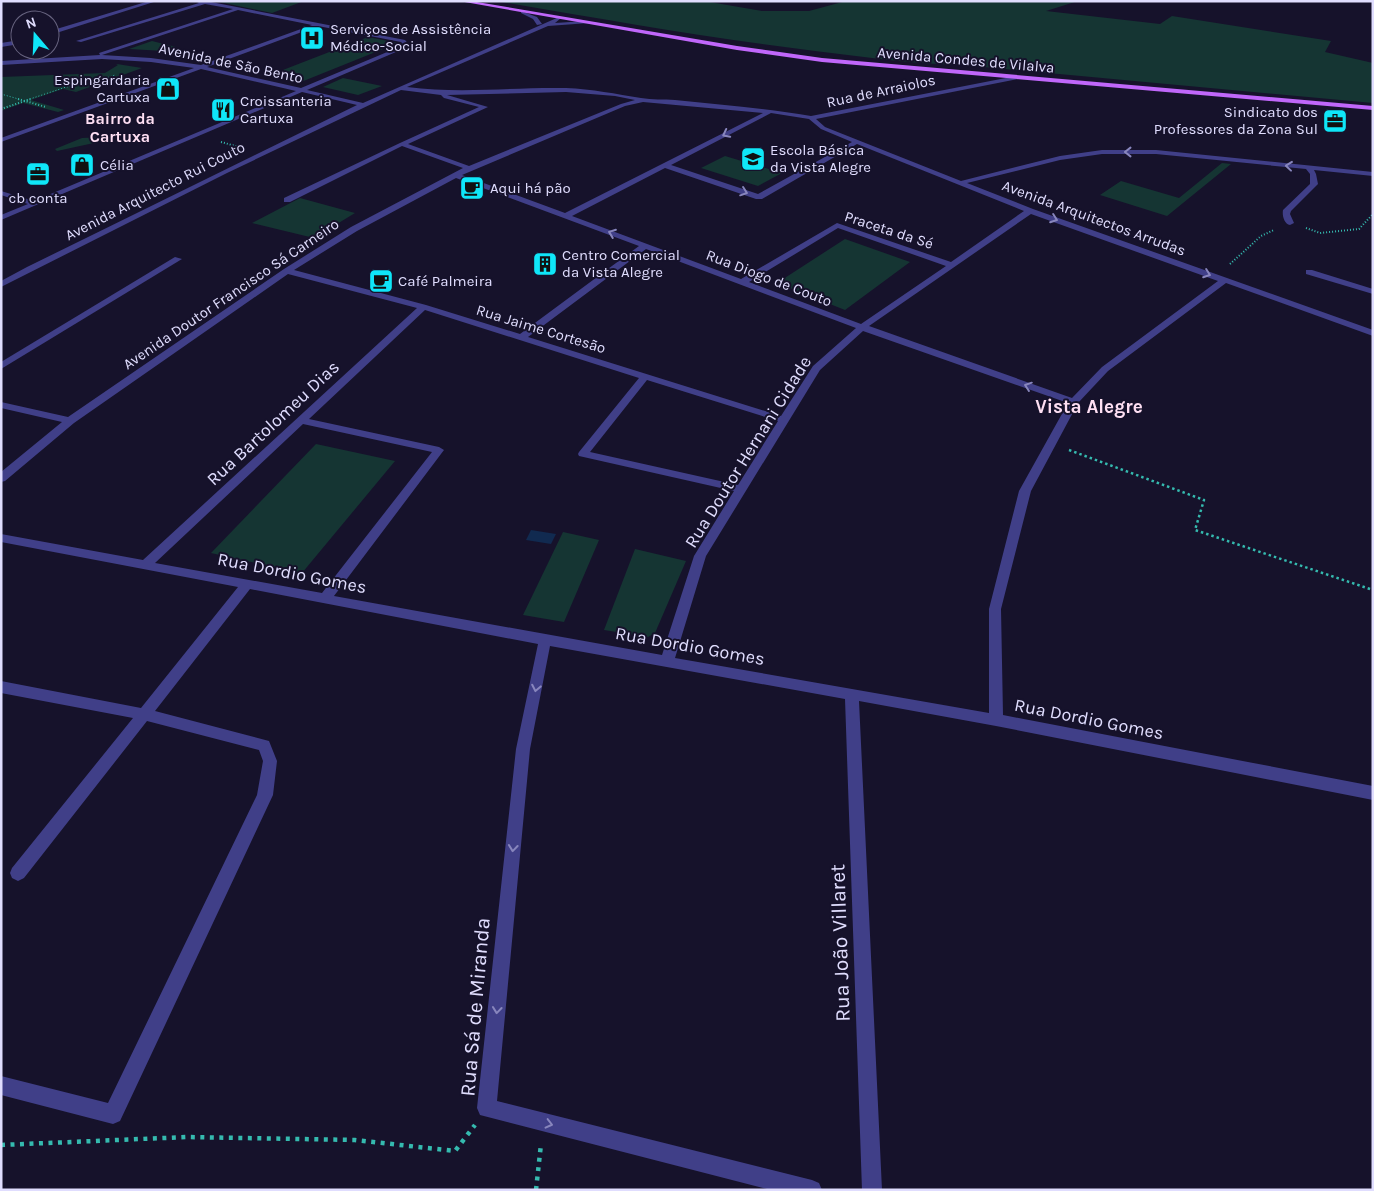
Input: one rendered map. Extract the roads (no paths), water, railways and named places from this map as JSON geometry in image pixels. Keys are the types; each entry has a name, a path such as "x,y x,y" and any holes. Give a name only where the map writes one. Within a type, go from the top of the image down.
{"main road":[{"name":"Avenida Condes de Vilalva","path":"461,1 746,50 822,60 984,76 1373,108"}],"street":[{"path":"60,30 155,1"},
{"path":"1,218 408,45 403,41 197,1"},
{"path":"79,41 204,2"},
{"path":"89,58 239,9"},
{"path":"523,12 535,18 542,25"},
{"name":"Avenida Arquitecto Rui Couto","path":"1,285 250,158 365,104 559,18"},
{"name":"Avenida Arquitecto Rui Couto","path":"542,25 586,23"},
{"path":"1,140 316,24"},
{"name":"Avenida de São Bento","path":"1,63 89,58 146,59 201,67 365,104"},
{"path":"971,86 984,76 987,68"},
{"name":"Rua de Arraiolos","path":"811,118 1016,78"},
{"path":"402,88 443,93 566,90 627,96 644,100"},
{"path":"287,200 402,144 485,107 446,98 443,93"},
{"name":"Avenida Doutor Francisco Sá Carneiro","path":"1,478 70,422 287,271 354,229 469,168 623,105 644,100 668,101 811,118"},
{"path":"566,216 769,112"},
{"name":"Avenida Arquitectos Arrudas","path":"811,118 823,128 1030,211 1373,333"},
{"path":"664,165 759,197 858,141"},
{"path":"402,144 469,168"},
{"path":"960,183 1060,158 1102,152 1156,152 1373,174"},
{"path":"1290,223 1286,214 1287,210 1314,184 1313,174 1309,168"},
{"name":"Rua Diogo de Couto","path":"456,174 862,327 1074,402"},
{"path":"1,194 34,204"},
{"name":"Rua Doutor Hernani Cidade","path":"667,660 700,556 816,368 862,327 1030,211"},
{"name":"Praceta da Sé","path":"742,282 837,225 952,265"},
{"path":"522,338 645,246"},
{"path":"1,366 178,259"},
{"name":"Rua Jaime Cortesão","path":"287,271 423,307 784,420"},
{"path":"1309,272 1373,292"},
{"path":"996,720 995,609 1025,490 1074,402 1105,368 1225,280"},
{"name":"Rua Bartolomeu Dias","path":"146,564 423,307"},
{"path":"645,376 584,454 742,489"},
{"path":"1,405 70,422"},
{"path":"301,420 439,450 324,598"},
{"name":"Rua Dordio Gomes","path":"1,538 545,640 667,660 996,720 1373,793"},
{"path":"18,873 247,584"},
{"name":"Rua Sá de Miranda","path":"545,640 523,749 487,1108 812,1190"},
{"path":"1,687 143,714 264,745 270,761 265,795 113,1114 1,1085"},
{"name":"Rua João Villaret","path":"852,695 872,1190"}],"water":[{"path":"531,530 556,534 551,544 526,540"}],"place":[{"name":"Serviços de Assistência Médico-Social","path":"312,38"},
{"name":"Espingardaria Cartuxa","path":"168,89"},
{"name":"Croissanteria Cartuxa","path":"223,110"},
{"name":"Sindicato dos Professores da Zona Sul","path":"1335,121"},
{"name":"Escola Básica da Vista Alegre","path":"753,159"},
{"name":"Célia","path":"82,165"},
{"name":"cb conta","path":"38,174"},
{"name":"Aqui há pão","path":"472,188"},
{"name":"Centro Comercial da Vista Alegre","path":"545,264"},
{"name":"Café Palmeira","path":"381,281"}],"district":[{"name":"Bairro da Cartuxa","path":"120,127"},
{"name":"Vista Alegre","path":"1089,406"}]}
